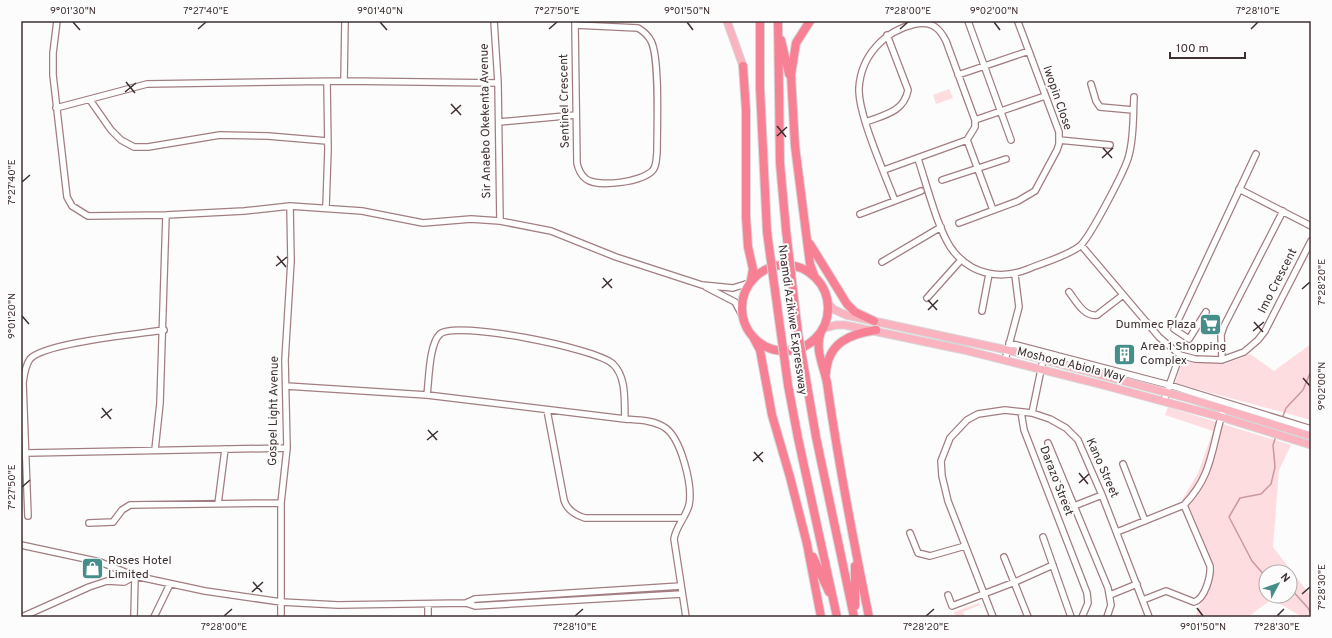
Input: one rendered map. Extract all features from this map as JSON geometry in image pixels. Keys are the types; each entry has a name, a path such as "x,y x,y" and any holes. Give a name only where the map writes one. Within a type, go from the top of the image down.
{"highway":[{"name":"Nnamdi Azikiwe Expressway","path":"760,21 760,88 768,232 788,385 837,617"},
{"path":"753,337 772,349 794,350 804,347 822,331 828,312 828,303 822,286 810,264 795,146 792,86 793,61 796,43 810,21"},
{"path":"778,23 792,86"},
{"name":"Nnamdi Azikiwe Expressway","path":"778,23 780,156 786,230 797,325 816,437 855,617"},
{"path":"743,66 746,110 746,216 748,246 753,269 750,282 743,298 742,315 746,327 760,350 772,415 807,544 822,617"},
{"path":"806,234 814,252 847,304 855,312 874,321"},
{"path":"750,282 765,269 783,264 802,268 817,279"},
{"path":"826,376 826,367 831,354 842,341 853,334 876,330"},
{"name":"Nnamdi Azikiwe Expressway","path":"822,331 818,344 826,376 838,464 869,617"},
{"path":"807,544 835,607"},
{"path":"855,545 855,617"}],"main road":[{"path":"727,21 738,48 743,66"},
{"name":"Moshood Abiola Way","path":"828,303 833,309 842,314 1008,347 1043,360 1168,389 1311,436"},
{"name":"Moshood Abiola Way","path":"822,331 840,324 876,330 1005,360 1164,400 1311,445"}],"street":[{"path":"57,21 53,53 56,108 67,198 72,206 88,216 166,215 290,206 326,207 362,211 423,223 471,220 500,221 551,231 627,261 702,285 735,302 742,315"},
{"path":"344,81 345,21"},
{"name":"Sir Anaebo Okekenta Avenue","path":"494,21 498,83 500,221"},
{"path":"968,21 1011,140"},
{"name":"Iwopin Close","path":"959,223 1018,201 1035,191 1057,150 1059,132 1018,22"},
{"name":"Sentinel Crescent","path":"575,23 638,28 651,41 655,61 657,153 656,164 653,170 637,180 602,183 594,182 585,178 577,163 576,115 575,23"},
{"path":"884,170 918,159 967,140 975,127 975,120 946,41 941,31 935,25 919,23 902,28 887,35 872,52 862,72 859,90 866,122 895,201"},
{"path":"866,122 898,110 907,97 908,90 887,35"},
{"path":"958,75 1029,51"},
{"path":"56,108 147,84 344,81 498,83"},
{"path":"326,207 327,82"},
{"path":"1091,84 1096,101 1100,107 1133,110"},
{"path":"975,120 1045,96"},
{"path":"918,159 941,227 953,251 961,260 976,270 989,274 1015,274 1081,245 1092,229 1128,160 1132,138 1134,97"},
{"path":"90,100 111,130 121,140 134,147 148,147 220,136 268,136 327,141"},
{"path":"499,122 576,115"},
{"path":"967,140 993,210"},
{"path":"1059,140 1110,145"},
{"path":"1206,312 1189,339 1174,329 1256,154"},
{"path":"942,180 1006,158"},
{"path":"1239,189 1311,226"},
{"path":"860,214 921,191"},
{"name":"Gospel Light Avenue","path":"281,617 281,503 287,448 285,360 291,260 290,206"},
{"path":"1222,360 1221,335 1224,326 1283,211"},
{"path":"155,450 160,402 164,330 166,215"},
{"path":"882,262 941,227"},
{"name":"Imo Crescent","path":"1081,245 1159,337 1180,355 1195,359 1222,360 1237,355 1258,340 1311,241"},
{"path":"927,298 961,260"},
{"path":"982,311 989,274"},
{"path":"1005,360 1019,301 1015,274"},
{"path":"702,285 733,288 750,282"},
{"path":"1069,292 1086,313 1094,316 1123,295"},
{"path":"28,516 27,453 23,383 26,368 30,359 37,354 56,347 164,330"},
{"path":"428,395 434,345 440,333 446,330 459,330 515,335 552,342 589,352 609,360 622,378 625,418"},
{"path":"1008,347 1168,389 1311,429"},
{"path":"1164,400 1180,355"},
{"path":"1032,413 1043,360"},
{"path":"286,386 428,395 625,418 663,426 676,440 686,470 689,492 689,505 674,538 686,617"},
{"path":"1117,532 1184,505 1203,482 1224,408"},
{"path":"547,410 564,500 567,507 573,513 585,518 682,518"},
{"name":"Kano Street","path":"993,617 948,501 942,476 941,461 944,451 958,428 967,420 978,414 999,410 1032,413 1058,423 1078,440 1102,495 1150,617"},
{"name":"Darazo Street","path":"1021,412 1024,430 1074,557 1088,598 1088,603 1082,617"},
{"path":"1048,443 1110,595 1111,605 1107,617"},
{"path":"27,453 287,448"},
{"path":"218,504 225,449"},
{"path":"1123,464 1145,521"},
{"path":"1074,506 1102,495"},
{"path":"89,523 113,522 122,510 130,504 281,503"},
{"path":"1143,600 1166,591 1194,602 1202,597 1210,575 1210,566 1184,505"},
{"path":"910,533 918,553 930,556 965,546"},
{"path":"1043,537 1071,617"},
{"path":"21,545 100,562 135,576 170,584 281,602 307,604 466,603 476,606 682,594"},
{"path":"1004,557 1028,617"},
{"path":"948,595 952,606 1014,582 1053,564"},
{"path":"22,617 89,587 107,581 124,582 135,576"},
{"path":"134,617 135,576"},
{"path":"154,617 170,584"},
{"path":"1110,595 1137,584"},
{"path":"466,603 475,598 681,586"},
{"path":"518,596 518,604"},
{"path":"428,604 428,617"}],"shaded area":[{"path":"949,89 953,98 936,104 933,95"},
{"path":"1311,344 1311,420 1175,383 1181,365 1189,362 1225,364 1250,354 1274,371"},
{"path":"1168,407 1291,445 1279,470 1273,547 1286,564 1258,564 1258,604 1265,604 1248,617 1195,617 1215,568 1190,508 1182,500 1198,473 1213,431 1165,415"},
{"path":"1298,579 1311,596 1311,617 1302,617 1280,604 1298,604"},
{"path":"979,603 980,605 963,612 965,617 955,617 954,612"}],"waterway":[{"path":"1280,424 1286,408 1303,390 1311,371"},
{"path":"1258,568 1252,561 1229,517 1240,498 1261,494 1271,484 1275,467 1273,445 1276,436"},
{"path":"1298,597 1308,608 1311,614"}],"place":[{"name":"Dummec Plaza","path":"1211,325"},
{"name":"Area 1 Shopping Complex","path":"1125,354"},
{"name":"Roses Hotel Limited","path":"92,568"}]}
